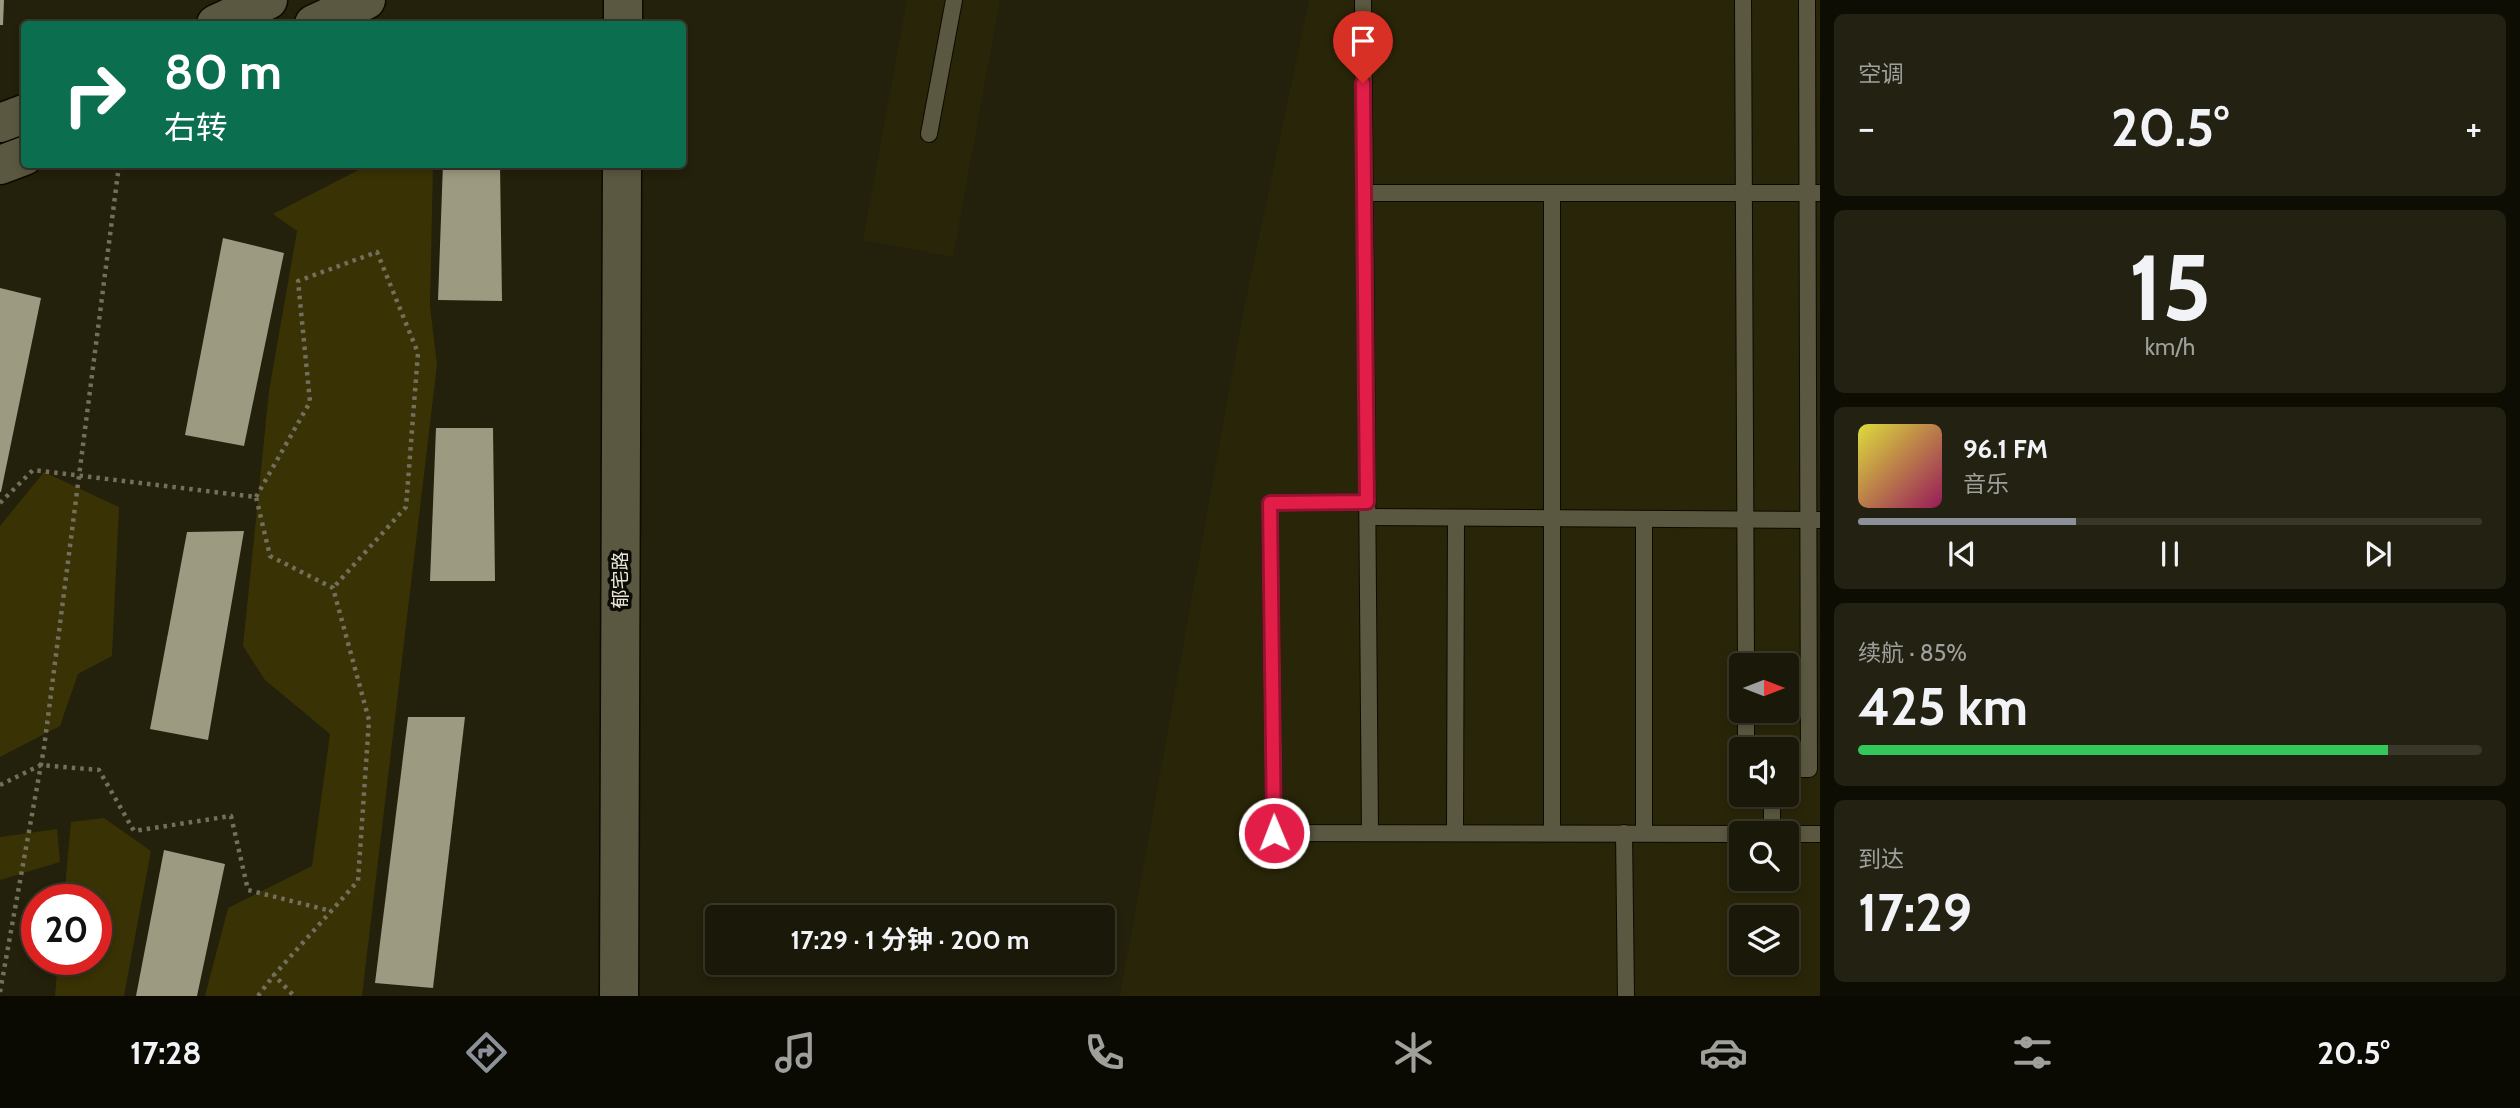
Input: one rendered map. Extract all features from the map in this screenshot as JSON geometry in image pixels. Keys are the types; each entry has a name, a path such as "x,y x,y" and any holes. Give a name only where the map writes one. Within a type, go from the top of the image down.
{"street":[{"path":"222,21 268,0"},
{"path":"320,21 366,0"},
{"path":"623,0 623,21"},
{"path":"0,123 21,115"},
{"path":"0,165 21,157"},
{"name":"郁宅路","path":"619,996 622,168"}],"lane":[{"path":"929,134 954,0"},
{"path":"1363,0 1370,833"},
{"path":"1743,0 1746,653"},
{"path":"1799,769 1809,769 1814,520 1814,193 1807,0"},
{"path":"1364,193 1814,193"},
{"path":"1552,193 1552,834"},
{"path":"1274,833 1270,503 1456,519 1814,520"},
{"path":"1455,833 1456,519"},
{"path":"1644,519 1644,834"},
{"path":"1249,833 1729,834"},
{"path":"1624,834 1626,996"},
{"path":"1799,834 1820,834"}],"path":[{"path":"0,992 41,765 118,173"},
{"path":"258,996 358,881 369,720 333,588 270,556 256,497 310,402 298,281 377,252 418,353 406,507 333,588"},
{"path":"0,503 33,470 256,497"},
{"path":"0,785 41,765 99,770 134,831 231,816 248,890 331,911"},
{"path":"274,975 294,996"}],"shaded area":[{"path":"907,0 1000,0 953,257 863,240"},
{"path":"1309,0 1820,0 1820,996 1120,996 1244,308"},
{"path":"362,168 433,168 430,306 437,365 362,996 205,996 228,908 312,866 330,734 265,680 243,646 269,391 297,231 273,214"},
{"path":"44,472 119,507 112,656 78,674 60,726 0,757 0,526"},
{"path":"104,818 151,851 124,996 55,996 57,975 112,975 112,884 65,884 71,822"},
{"path":"57,829 60,862 0,880 0,837"}],"building":[{"path":"0,0 4,0 3,25 0,25"},
{"path":"443,168 500,168 502,301 438,300"},
{"path":"223,238 284,253 244,446 185,435"},
{"path":"0,288 41,298 1,492 0,492"},
{"path":"436,428 493,428 495,581 430,581"},
{"path":"244,531 208,740 150,729 187,532"},
{"path":"408,717 465,717 433,988 375,983"},
{"path":"164,850 225,864 197,996 136,996"}],"route":[{"path":"1274,833 1270,503 1367,502 1363,83"}]}
